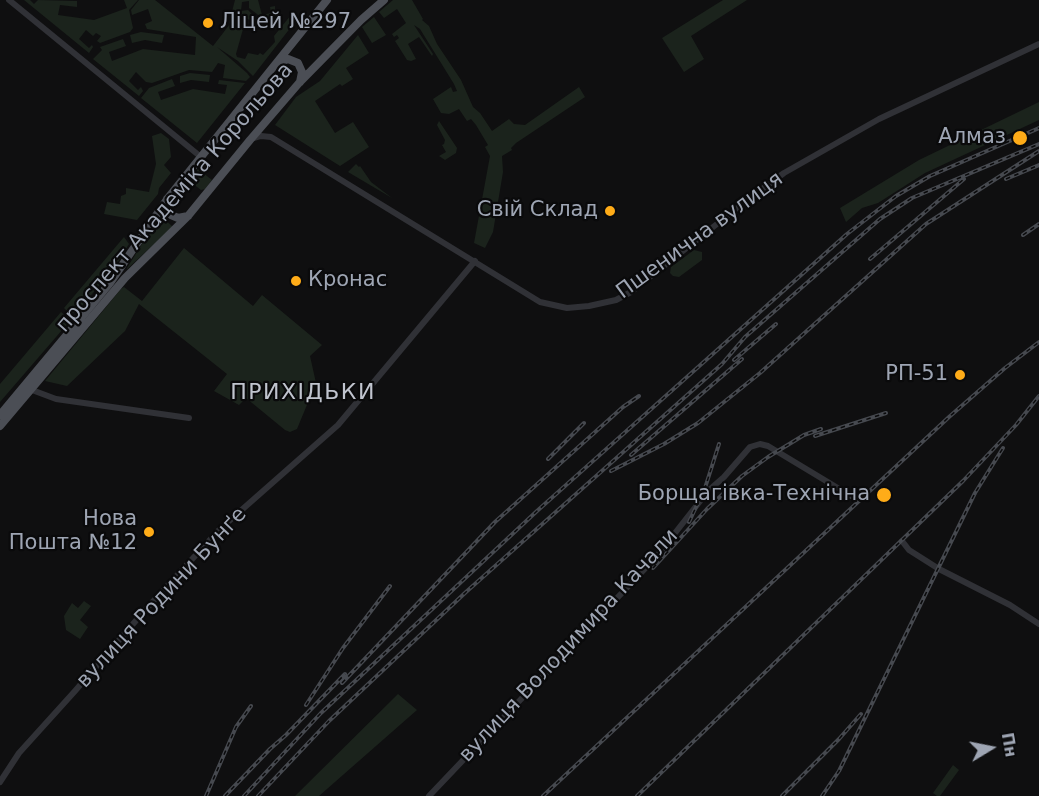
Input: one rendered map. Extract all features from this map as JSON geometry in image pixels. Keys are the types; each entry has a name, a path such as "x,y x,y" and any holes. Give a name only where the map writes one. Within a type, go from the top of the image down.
{"main road":[{"name":"проспект Академіка Корольова","path":"0,415 123,267 168,198 327,0"},
{"name":"проспект Академіка Корольова","path":"0,426 125,278 188,216 299,83 384,0"},
{"path":"277,63 288,59 298,63 302,72 299,83"},
{"path":"168,198 166,208 171,215 178,218 188,216"}],"street":[{"path":"9,0 201,157"},
{"name":"Пшенична вулиця","path":"271,137 540,302 567,308 589,306 616,300 631,292 784,173 879,119 1039,44"},
{"path":"266,121 267,132 271,137"},
{"path":"250,140 261,136 271,137"},
{"name":"вулиця Родини Бунґе","path":"0,782 19,753 152,602 220,529 338,425 475,261"},
{"path":"32,390 56,399 189,418"},
{"name":"вулиця Володимира Качали","path":"429,796 657,556 708,491 724,477 750,447 760,444 768,446 851,496"},
{"path":"902,541 909,550 939,569 1010,605 1039,624"}],"shaded area":[{"path":"24,0 30,0 34,4 38,0 77,1 77,7 60,5 58,15 94,20 127,8 124,0 138,0 129,10 133,28 130,32 100,43 97,41 101,36 96,33 93,36 86,30 79,39 89,48 92,45 89,53"},
{"path":"139,0 155,0 213,46 230,24 235,0 258,0 262,15 271,13 270,7 275,6 275,16 265,20 249,8 249,1 242,2 241,11 248,10 261,23 260,28 255,26 256,22 247,19 245,22 236,54 237,57 245,59 248,53 263,55 275,42 274,36 291,15 294,13 298,18 253,76 238,61 217,47 247,73 250,77 246,81 223,78 225,65 218,63 212,72 189,70 152,83 146,82 136,72 129,81 138,90 141,87 143,91 139,96 93,59 102,50 100,47 123,39 126,46 109,52 112,61 143,49 195,55 196,37 147,29 145,24 152,21 148,9 132,15 131,10"},
{"path":"393,0 412,0 422,20 429,26 437,44 461,80 473,107 492,131 509,119 514,124 525,125 579,87 585,97 516,143 511,148 512,150 502,156 503,172 493,232 485,248 474,243 490,156 485,147 488,145 476,125 471,119 467,121 459,109 449,114 441,113 433,99 451,87 453,92 457,91 420,29 414,25 433,54 432,56 419,37 408,44 416,59 407,60 395,41 399,38 392,34 406,23 397,9 384,18 379,12"},
{"path":"723,0 747,0 691,36 704,59 684,72 662,38"},
{"path":"374,17 386,35 372,43 362,27"},
{"path":"141,32 164,35 162,43 145,40 132,43 130,35"},
{"path":"358,35 369,53 346,68 353,79 342,86 340,84 315,101 335,133 353,122 369,147 340,166 275,125 296,97 320,81"},
{"path":"190,73 210,75 209,82 191,80 180,83 180,76"},
{"path":"172,79 175,86 158,92 161,100 193,89 225,94 227,85 218,84 219,80 245,83 197,143 141,98 149,88"},
{"path":"1039,102 1039,120 925,173 878,203 862,208 846,222 840,208 919,160"},
{"path":"439,121 457,148 456,153 445,160 439,156 446,152 442,145 445,140 437,125"},
{"path":"161,133 169,139 171,157 164,165 171,173 159,188 158,194 137,220 104,214 107,202 120,204 121,196 126,194 126,188 149,192 156,164 152,136"},
{"path":"356,164 371,182 392,198 348,172"},
{"path":"198,169 212,180 205,189 201,190 192,183 192,178"},
{"path":"160,215 173,227 127,269 127,268"},
{"path":"124,237 129,244 114,268 76,313 68,312 64,308"},
{"path":"184,248 253,306 262,295 322,345 310,356 316,383 297,429 290,432 285,430 246,398 239,405 214,391 227,374 139,304 125,331 67,386 45,381 121,289 124,287 142,301"},
{"path":"694,250 702,252 702,260 679,277 673,276 670,273 671,267"},
{"path":"61,312 69,322 0,402 0,384"},
{"path":"84,601 91,606 80,620 88,627 80,639 66,630 64,616 72,603 78,608"},
{"path":"398,694 417,710 319,796 295,796"},
{"path":"953,765 959,770 940,796 937,796 933,793"}],"railway":[{"path":"244,796 321,713 537,511 847,234 896,196 930,176 1039,128"},
{"path":"258,796 329,721 466,592 722,364 745,337 880,219 912,198 1039,144"},
{"path":"611,471 664,444 698,423 760,373 926,224 1039,151"},
{"path":"1006,179 1039,165"},
{"path":"870,259 964,179"},
{"path":"1023,235 1039,224"},
{"path":"734,360 776,324"},
{"path":"543,796 949,417 1039,342"},
{"path":"631,455 742,359"},
{"path":"342,683 495,522 623,407 639,396"},
{"path":"637,796 963,481 1016,425 1039,396"},
{"path":"815,436 886,413"},
{"path":"548,459 584,423"},
{"path":"653,568 707,509 742,476 804,435 821,429"},
{"path":"689,522 705,488 719,444"},
{"path":"822,796 839,771 975,493 1003,448"},
{"path":"306,705 343,648 390,586"},
{"path":"225,796 345,674"},
{"path":"206,796 236,727 251,706"},
{"path":"782,796 861,714"}],"place":[{"name":"Ліцей №297","path":"208,23"},
{"name":"Алмаз","path":"1020,138"},
{"name":"Свій Склад","path":"610,211"},
{"name":"Кронас","path":"296,281"},
{"name":"РП-51","path":"960,375"},
{"name":"Борщагівка-Технічна","path":"884,495"},
{"name":"Нова Пошта №12","path":"149,532"}],"district":[{"name":"ПРИХІДЬКИ","path":"303,393"}]}
